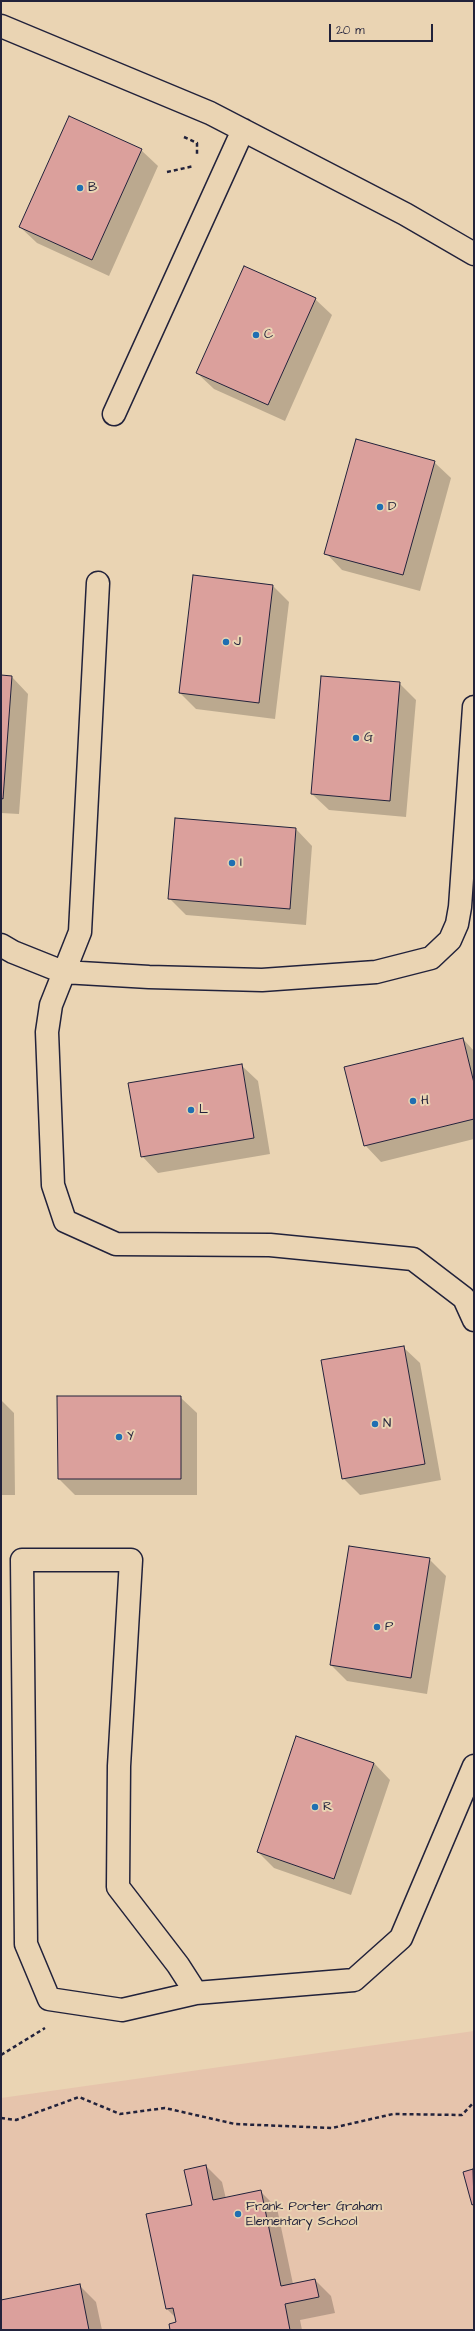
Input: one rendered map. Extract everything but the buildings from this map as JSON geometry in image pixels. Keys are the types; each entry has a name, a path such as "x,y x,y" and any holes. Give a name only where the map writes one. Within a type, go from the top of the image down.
{"lane":[{"path":"1,26 210,113 405,214 474,254"},
{"path":"114,414 243,130"},
{"path":"98,583 80,932 51,1005 47,1032 54,1185 65,1221 116,1244 270,1245 413,1258 464,1298 474,1320"},
{"path":"1,945 12,952 63,972 262,980 376,972 431,958 450,940 457,924 460,907 474,707"},
{"path":"196,1993 178,1965 118,1887 119,1766 131,1560 22,1560 26,1944 49,1999 122,2010 196,1993 354,1980 401,1938 474,1766"}],"path":[{"path":"1,2118 16,2120 79,2098 120,2114 165,2108 235,2124 332,2128 393,2114 462,2115 474,2102"}],"shaded area":[{"name":"Frank Porter Graham Elementary School","path":"474,2031 474,2330 1,2330 1,2098"}],"place":[{"name":"B","path":"80,188"},
{"name":"C","path":"256,335"},
{"name":"D","path":"380,507"},
{"name":"J","path":"226,642"},
{"name":"G","path":"356,738"},
{"name":"I","path":"232,863"},
{"name":"H","path":"413,1101"},
{"name":"L","path":"191,1110"},
{"name":"N","path":"375,1424"},
{"name":"Y","path":"119,1437"},
{"name":"P","path":"377,1627"},
{"name":"R","path":"315,1807"},
{"name":"Frank Porter Graham Elementary School","path":"238,2214"}]}
